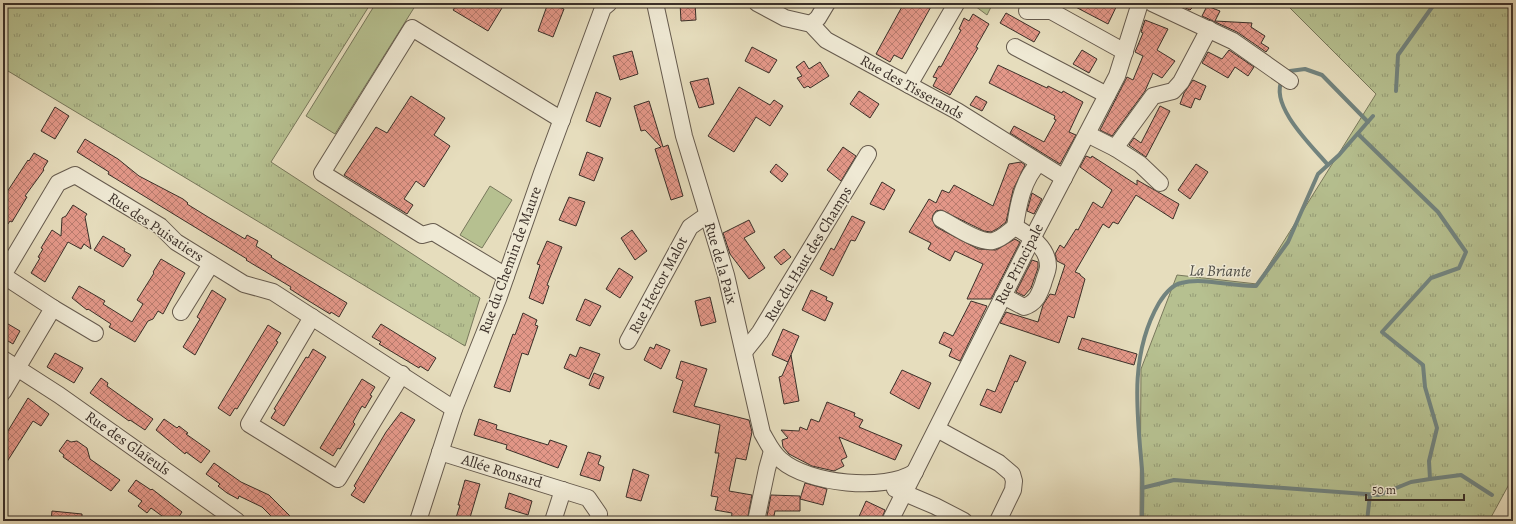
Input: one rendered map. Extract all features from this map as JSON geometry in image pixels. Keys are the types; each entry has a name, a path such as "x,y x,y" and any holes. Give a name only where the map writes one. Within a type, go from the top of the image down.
{"street":[{"name":"Rue du Chemin de Maure","path":"418,521 454,409 506,276 603,8 609,3"},
{"name":"Rue de la Paix","path":"655,3 684,136 726,275 762,433 772,451"},
{"path":"758,3 785,18 810,24 818,18 827,3"},
{"name":"Rue Principale","path":"890,521 1033,237 1117,76 1140,3"},
{"path":"1152,3 1233,41 1284,77"},
{"path":"909,85 956,4"},
{"path":"1027,11 1051,11 1125,52"},
{"name":"Rue des Tisserands","path":"810,24 826,40 957,111 1064,178"},
{"path":"506,276 433,232 422,235 322,173 412,28 562,120"},
{"path":"1115,148 1153,96 1173,92 1181,82 1209,29"},
{"path":"1015,47 1107,95"},
{"path":"1087,134 1115,148 1140,164 1160,183"},
{"name":"Rue du Haut des Champs","path":"744,352 760,332 868,154"},
{"path":"941,220 982,240 993,241 1002,238 1015,227 1018,204 1032,169 1038,163"},
{"name":"Rue des Puisatiers","path":"53,308 4,275 58,183 75,175 160,226 176,242 211,264 244,284 272,292 402,374 454,409"},
{"name":"Rue Hector Malot","path":"628,341 690,227 707,214"},
{"path":"1003,296 1024,307 1032,304 1040,295 1048,266 1046,256 1033,237 1015,227"},
{"path":"182,312 211,264"},
{"path":"3,392 53,308 95,333"},
{"path":"312,317 249,424 338,479 402,374"},
{"name":"Rue des Glaïeuls","path":"3,359 143,454 237,521"},
{"path":"937,429 999,463 1012,474 1014,481 1013,490 998,521"},
{"path":"756,521 772,451 782,461 807,474 833,482 879,483 906,478 914,472"},
{"name":"Allée Ronsard","path":"440,452 588,498 598,514 596,521"},
{"path":"879,483 904,492 964,521"},
{"name":"Allée Ronsard","path":"553,521 563,490"}],"green space":[{"path":"3,3 371,3 271,162 480,298 465,346 3,68"},
{"path":"376,3 417,3 335,134 306,116"},
{"path":"971,3 993,3 987,15"},
{"path":"1285,3 1513,3 1513,477 1489,521 1140,521 1141,369 1177,275 1257,284 1376,94"},
{"path":"490,186 512,200 482,248 460,235"}],"building":[{"path":"458,3 505,3 488,31 453,10"},
{"path":"548,3 564,9 553,37 538,31"},
{"path":"680,3 695,3 696,20 681,21"},
{"path":"904,3 933,3 902,59 894,55 890,62 876,54"},
{"path":"1068,3 1118,3 1108,24"},
{"path":"1174,3 1197,3 1190,10"},
{"path":"1207,6 1220,11 1215,21 1252,23 1251,27 1265,36 1261,43 1269,48 1266,52 1237,32 1202,16"},
{"path":"1006,13 1040,32 1034,42 1000,23"},
{"path":"973,14 989,24 976,47 978,48 950,95 933,86 937,78 933,77 939,66 941,67 961,30 959,29 964,18 969,21"},
{"path":"1145,20 1168,29 1157,50 1175,61 1162,78 1153,73 1145,91 1112,136 1100,130 1127,77 1133,80 1143,56 1135,52 1143,33 1141,32"},
{"path":"752,47 777,60 769,73 745,61"},
{"path":"1082,50 1097,59 1089,73 1073,64"},
{"path":"1229,50 1254,67 1248,76 1235,67 1228,78 1202,63 1208,52 1222,59"},
{"path":"632,51 638,74 620,80 613,56"},
{"path":"804,61 809,69 820,62 829,76 810,88 808,86 804,88 797,78 802,76 796,67"},
{"path":"998,65 1047,88 1048,86 1062,93 1063,91 1083,102 1069,132 1076,135 1060,164 1010,133 1014,126 1044,142 1056,120 1054,119 1055,116 989,83"},
{"path":"708,78 714,104 699,108 690,82"},
{"path":"1193,80 1206,86 1200,100 1195,98 1191,108 1180,104 1184,93"},
{"path":"739,87 770,105 774,100 783,106 770,126 756,117 734,152 708,136"},
{"path":"859,91 879,104 870,118 850,104"},
{"path":"596,92 611,98 600,127 586,121"},
{"path":"411,96 445,118 434,135 450,146 424,187 416,181 404,199 413,205 407,214 344,175 376,127 387,133"},
{"path":"976,96 987,102 982,111 970,105"},
{"path":"649,101 663,147 668,145 683,196 671,200 655,149 661,147 645,130 641,131 634,106"},
{"path":"1160,106 1170,111 1146,157 1129,145 1134,138 1141,143"},
{"path":"55,107 69,116 55,139 41,131"},
{"path":"85,139 118,159 139,176 183,199 188,203 187,204 245,239 247,235 258,241 256,246 272,256 271,257 347,303 339,317 331,312 330,314 304,298 290,289 291,287 246,260 247,259 108,174 109,172 77,152"},
{"path":"843,147 856,156 841,181 827,170"},
{"path":"587,152 603,158 594,181 579,175"},
{"path":"34,153 48,161 43,169 44,170 25,196 27,197 12,222 10,221 3,231 3,198"},
{"path":"1086,156 1091,158 1092,156 1137,185 1137,180 1179,204 1173,219 1136,195 1118,224 1113,222 1109,228 1103,224 1075,272 1080,274 1085,279 1074,318 1068,316 1059,343 1000,323 1006,312 1038,322 1043,305 1050,294 1055,295 1065,265 1057,261 1055,254 1060,245 1064,248 1076,229 1078,230 1093,202 1102,208 1112,190 1080,167"},
{"path":"1021,162 1025,165 1013,190 1006,222 997,229 991,232 984,231 941,210 936,211 933,215 932,219 936,227 978,249 996,250 1015,239 1020,242 991,299 967,299 983,264 955,251 950,261 928,249 931,243 909,232 929,199 936,203 942,190 949,193 954,185 993,206 1009,164"},
{"path":"776,164 788,174 782,182 770,172"},
{"path":"1196,164 1208,172 1190,199 1178,190"},
{"path":"882,182 895,190 884,210 870,204"},
{"path":"1032,193 1042,199 1034,214 1027,211"},
{"path":"569,197 585,202 576,226 559,220"},
{"path":"73,205 87,214 85,217 91,249 84,244 81,249 68,242 45,282 31,273 40,258 38,257 43,249 41,248 52,230 61,236 62,218 66,216"},
{"path":"852,216 865,222 855,241 851,240 833,276 820,269 831,248 834,250"},
{"path":"749,220 755,232 744,238 765,268 749,279 730,254 723,233"},
{"path":"632,230 647,251 635,260 621,238"},
{"path":"103,236 125,249 124,251 131,255 123,267 94,250"},
{"path":"547,241 562,247 547,285 549,286 543,304 529,298 540,265 537,264"},
{"path":"784,249 791,257 781,265 774,257"},
{"path":"161,259 185,273 163,314 158,311 153,319 148,321 135,342 109,327 111,324 88,309 87,310 72,298 79,286 105,301 103,304 132,322 143,304 137,300"},
{"path":"1032,260 1038,262 1038,268 1031,288 1024,296 1016,292"},
{"path":"619,268 633,277 620,298 606,289"},
{"path":"212,290 226,299 195,355 183,347 200,319 197,317"},
{"path":"811,290 827,297 826,300 833,303 825,321 802,310"},
{"path":"710,297 716,322 701,326 695,301"},
{"path":"585,299 601,306 590,326 576,320"},
{"path":"971,301 987,306 960,361 949,356 952,349 939,343 944,332 953,336"},
{"path":"523,313 537,320 535,325 538,326 528,355 522,353 510,392 494,387 513,334 515,335"},
{"path":"3,321 20,331 13,344 3,338"},
{"path":"381,324 436,358 428,371 420,366 419,368 379,344 381,342 372,337"},
{"path":"268,325 281,333 276,341 278,342 237,409 235,408 230,416 218,408"},
{"path":"783,329 799,336 788,362 772,355"},
{"path":"1082,338 1137,354 1134,365 1078,349"},
{"path":"656,344 670,350 661,369 644,360 650,347 654,349"},
{"path":"580,347 600,354 589,379 564,368 570,354 576,357"},
{"path":"313,349 326,357 284,426 271,418 276,410 274,409 306,357 308,358"},
{"path":"55,353 83,368 74,383 47,367"},
{"path":"791,355 799,401 784,404 779,377 782,376"},
{"path":"1010,355 1026,362 1017,382 1015,381 1001,413 980,405 987,389 995,392"},
{"path":"681,361 707,369 694,406 749,420 752,432 746,460 736,458 729,491 752,495 747,521 731,521 732,513 715,510 718,497 711,496 719,453 715,453 720,425 673,412 683,381 676,378"},
{"path":"902,370 931,383 919,409 890,393"},
{"path":"594,373 604,377 599,389 589,385"},
{"path":"101,378 108,383 107,386 153,419 145,430 130,420 129,421 90,393"},
{"path":"362,379 375,387 370,395 372,396 365,408 362,406 353,422 355,424 340,449 338,448 333,456 320,448"},
{"path":"28,398 49,414 41,426 33,421 3,468 3,439"},
{"path":"827,402 855,413 854,416 863,420 859,427 902,445 895,460 839,437 847,457 841,460 844,466 834,471 812,466 789,454 783,447 782,440 788,438 781,430 799,431 800,427 807,430 811,419 819,422"},
{"path":"401,412 415,420 364,503 351,495 356,488 354,486 386,432"},
{"path":"164,419 177,428 179,426 188,433 186,434 210,451 201,463 186,452 185,454 156,430"},
{"path":"479,419 497,425 496,429 548,445 550,440 567,446 558,468 506,449 507,445 474,435"},
{"path":"67,440 71,442 77,441 87,448 90,459 120,480 111,491 63,457 64,455 59,451"},
{"path":"588,452 601,456 598,464 604,467 600,481 580,475"},
{"path":"214,463 241,482 269,495 295,521 276,521 262,507 239,496 238,499 227,493 218,486 220,484 206,474"},
{"path":"633,469 649,475 641,501 626,497"},
{"path":"136,480 151,490 152,489 182,512 176,521 169,521 151,508 147,513 138,506 142,501 128,491"},
{"path":"465,480 480,484 469,521 455,521 460,505 458,505"},
{"path":"805,483 827,489 823,505 800,499"},
{"path":"509,493 532,501 528,515 505,508"},
{"path":"771,495 800,496 800,511 775,511 773,521 766,521"},
{"path":"866,501 885,510 881,521 857,521"},
{"path":"52,511 82,514 82,521 51,521"}],"waterway":[{"name":"La Briante","path":"1396,91 1398,55 1435,3"},
{"path":"1286,75 1290,71 1305,69 1322,75 1368,122"},
{"path":"1282,80 1280,90 1282,102 1287,114 1294,126 1328,165"},
{"name":"La Briante","path":"1142,521 1142,475 1138,426 1137,384 1143,343 1149,323 1159,303 1171,288 1177,284 1190,281 1256,286 1288,242 1318,174 1339,155 1373,116"},
{"path":"1358,134 1438,212 1466,252 1459,268 1431,278 1382,332 1423,365 1425,387 1437,428 1429,461 1430,479 1461,475 1492,495"},
{"path":"1142,488 1174,480 1379,495 1411,482 1430,479"},
{"path":"1367,521 1370,495"}]}
